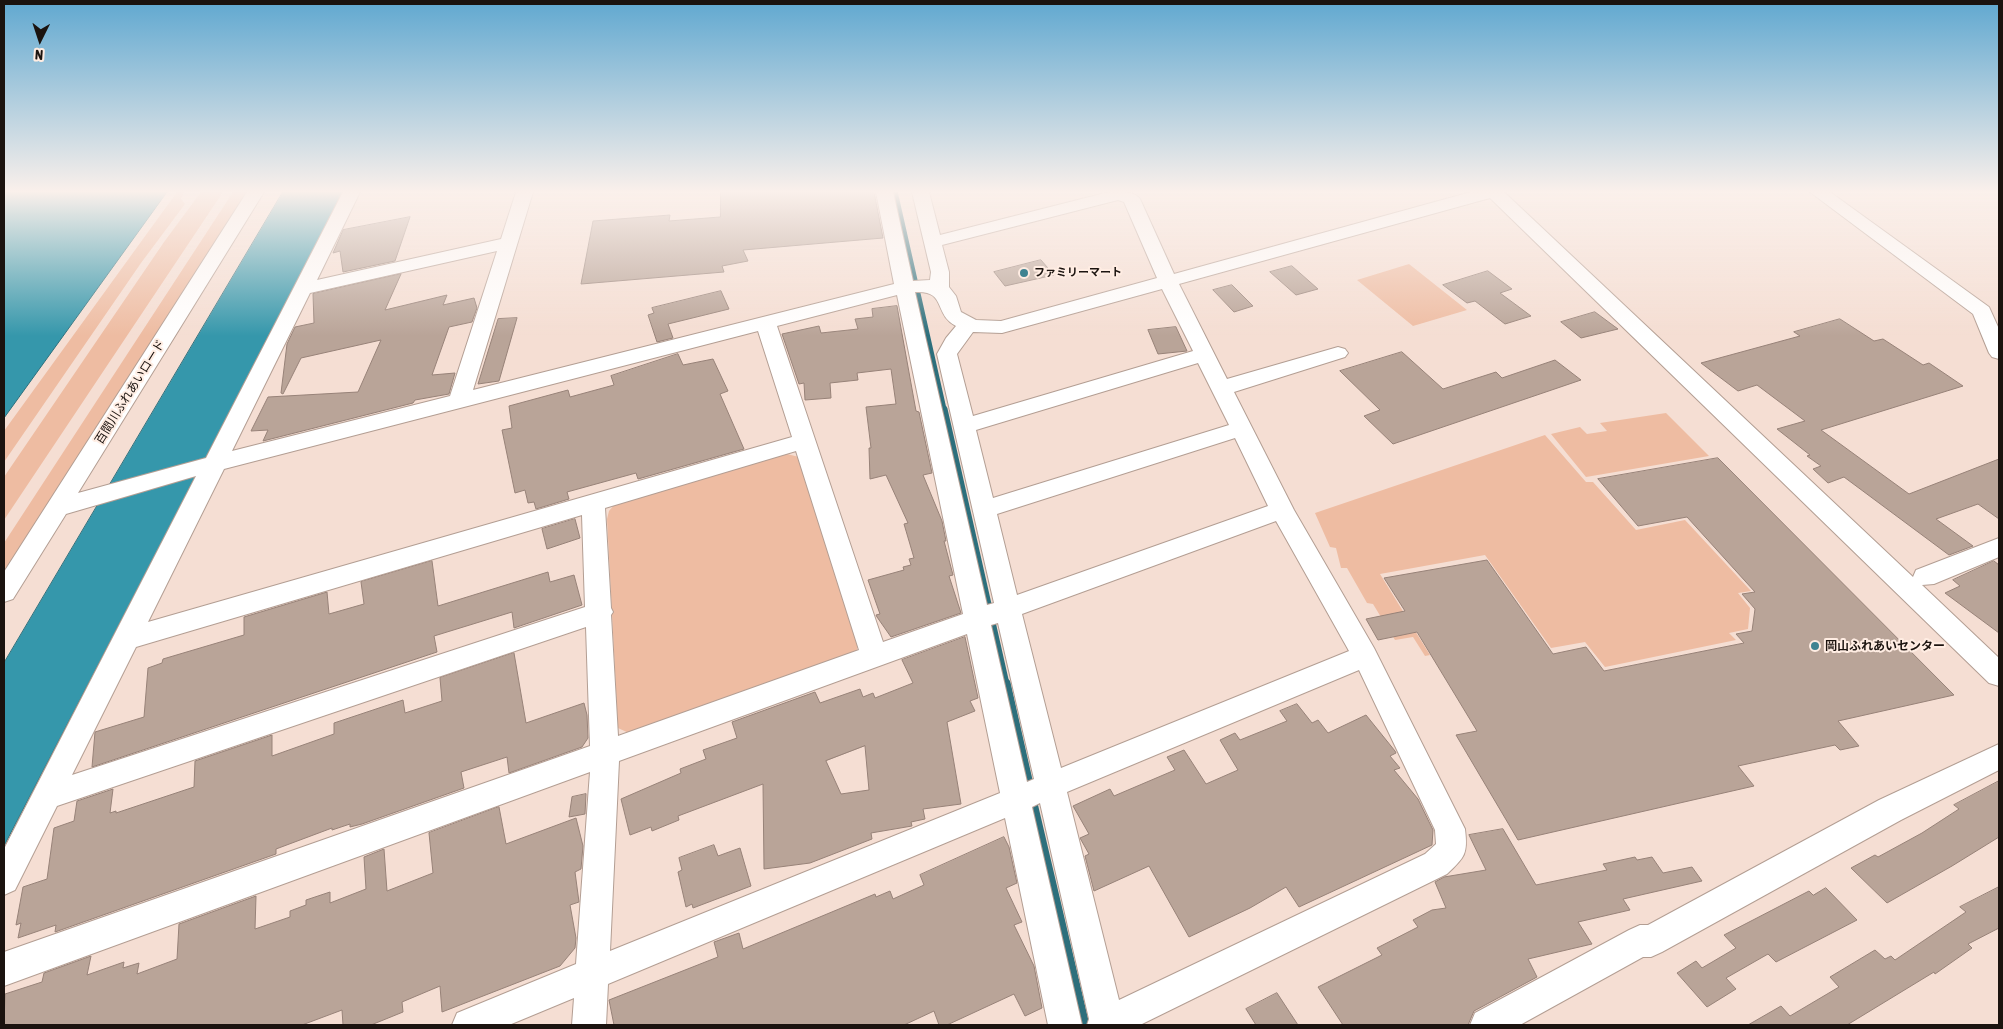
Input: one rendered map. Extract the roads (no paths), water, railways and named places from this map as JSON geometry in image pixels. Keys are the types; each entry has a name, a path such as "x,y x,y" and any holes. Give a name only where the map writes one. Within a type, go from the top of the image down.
{"street":[{"name":"百間川ふれあいロード","path":"4,592 226,240"},
{"path":"4,880 126,640 206,466 304,289 328,240"},
{"path":"459,402 509,240"},
{"path":"898,240 912,286 991,614 1031,793 1066,1025"},
{"path":"939,289 940,272 932,242 940,240"},
{"path":"968,324 953,342 947,354 984,510 991,614 1031,793 1107,1025 1436,864 1452,849 1450,829 1365,656 1282,510 1151,240"},
{"path":"56,508 206,466 912,286 939,289 944,292 954,316 968,324 1002,327 1318,240"},
{"path":"1543,240 1999,675"},
{"path":"1884,240 1982,311 1999,353"},
{"path":"304,289 508,243"},
{"path":"766,324 874,655"},
{"path":"1222,388 1338,353"},
{"path":"964,426 1206,354"},
{"path":"984,510 1242,428"},
{"path":"126,640 805,441"},
{"path":"589,1025 605,767 594,503"},
{"path":"4,969 1282,510"},
{"path":"1925,577 1999,547"},
{"path":"45,797 600,612"},
{"path":"469,1025 1365,656"},
{"path":"1487,1025 1640,941 1651,941 1890,810 1999,756"}],"water":[{"path":"4,240 132,240 4,418"},
{"path":"255,240 319,240 4,846 4,663"}],"waterway":[{"path":"906,240 944,410"},
{"path":"944,409 1006,684"},
{"path":"1006,683 1030,789"},
{"path":"1032,799 1085,1025"}],"place":[{"name":"ファミリーマート","path":"1024,273"},
{"name":"岡山ふれあいセンター","path":"1815,646"}]}
